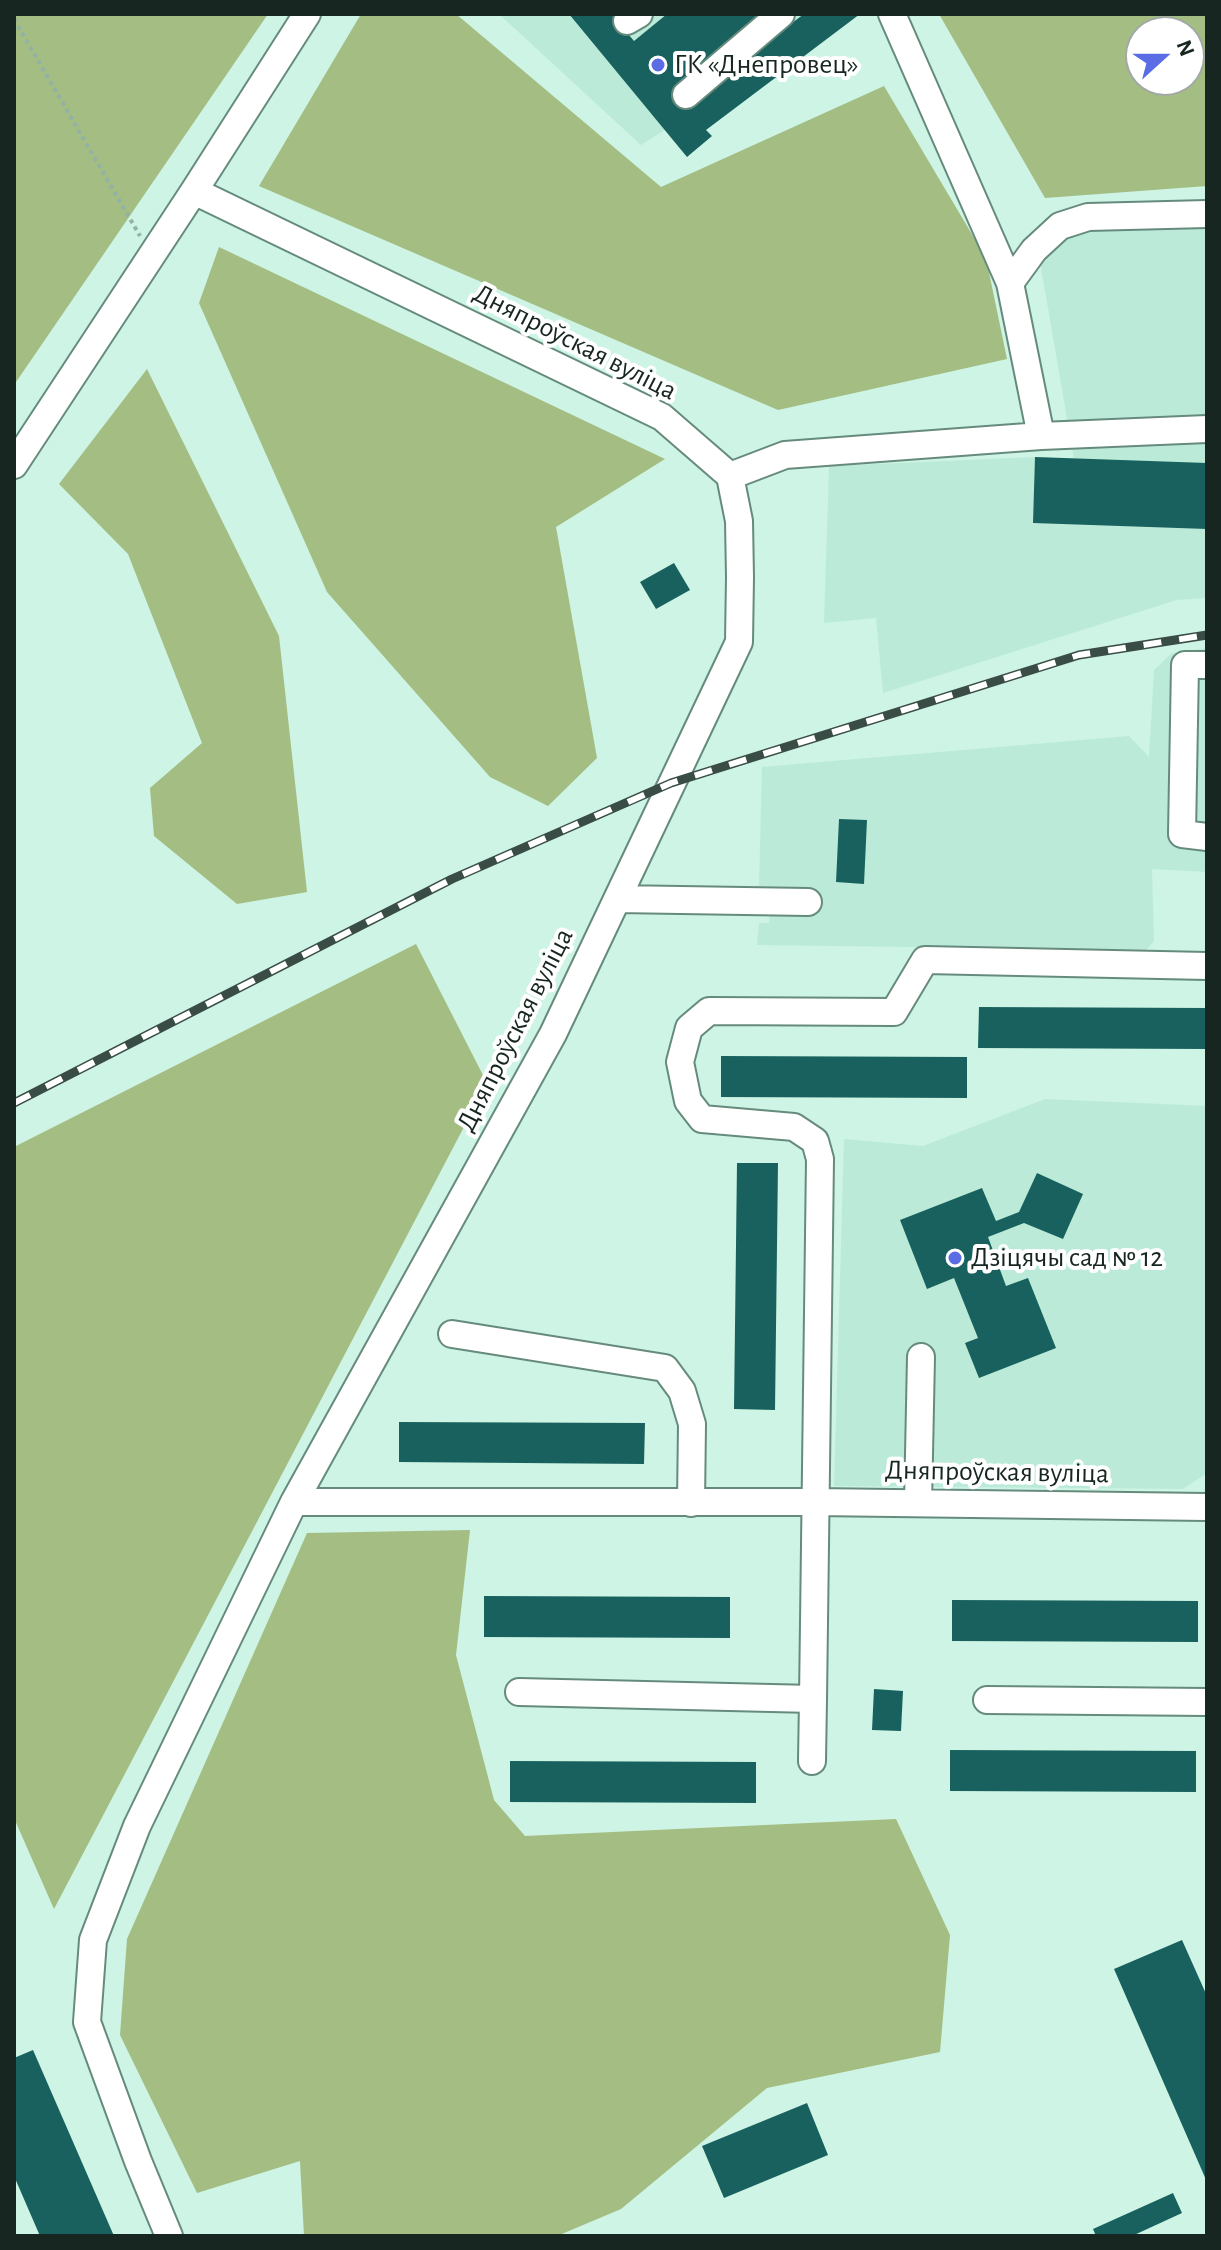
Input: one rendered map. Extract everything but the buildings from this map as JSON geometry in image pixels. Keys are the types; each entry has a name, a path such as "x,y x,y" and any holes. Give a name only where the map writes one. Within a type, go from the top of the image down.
{"street":[{"path":"14,465 307,14"},
{"path":"686,95 781,14"},
{"path":"892,14 1010,283 1041,436"},
{"name":"Дняпроўская вуліца","path":"194,191 662,417 730,476 739,521 739,642 553,1034 294,1502 815,1502 1207,1507"},
{"path":"1010,283 1034,250 1060,226 1088,217 1207,214"},
{"path":"730,476 785,455 1041,436 1207,429"},
{"path":"1207,665 1185,665 1182,834 1207,837"},
{"path":"617,899 808,902"},
{"path":"812,1761 820,1159 815,1141 794,1127 702,1119 688,1101 680,1062 689,1028 709,1011 894,1012 925,960 1207,966"},
{"path":"452,1334 665,1368 682,1391 692,1424 691,1503"},
{"path":"918,1503 921,1357"},
{"path":"169,2236 87,2022 93,1940 137,1826 294,1502"},
{"path":"519,1692 813,1699"},
{"path":"987,1700 1207,1702"}],"path":[{"path":"14,19 151,255"}],"shaded area":[{"path":"499,14 850,14 641,145"},
{"path":"1207,225 1207,598 1177,600 883,693 876,618 824,623 829,466 1035,457 1074,459 1040,262 1071,232"},
{"path":"1207,648 1207,872 1152,869 1154,941 1146,950 757,945 759,923 769,923 771,891 759,886 762,767 1129,736 1149,757 1154,670 1172,653"},
{"path":"1045,1099 1207,1106 1207,1473 1183,1489 834,1486 844,1139 923,1146"}],"green space":[{"path":"14,14 268,14 14,385"},
{"path":"361,14 456,14 661,187 884,86 986,258 1007,359 778,410 259,186"},
{"path":"939,14 1207,14 1207,186 1045,198"},
{"path":"219,247 665,459 556,527 597,758 548,806 490,777 327,592 199,303"},
{"path":"147,369 279,636 307,892 237,904 154,836 150,788 202,743 128,554 59,484"},
{"path":"416,944 487,1083 54,1909 14,1818 14,1147"},
{"path":"470,1530 456,1655 494,1800 525,1836 896,1819 950,1935 940,2052 767,2088 621,2209 557,2236 304,2236 300,2161 197,2193 120,2035 127,1939 307,1533"}],"railway":[{"path":"14,1103 452,879 671,783 1079,655 1207,635"}],"place":[{"name":"ГК «Днепровец»","path":"658,65"},
{"name":"Дзіцячы сад № 12","path":"955,1258"}]}
